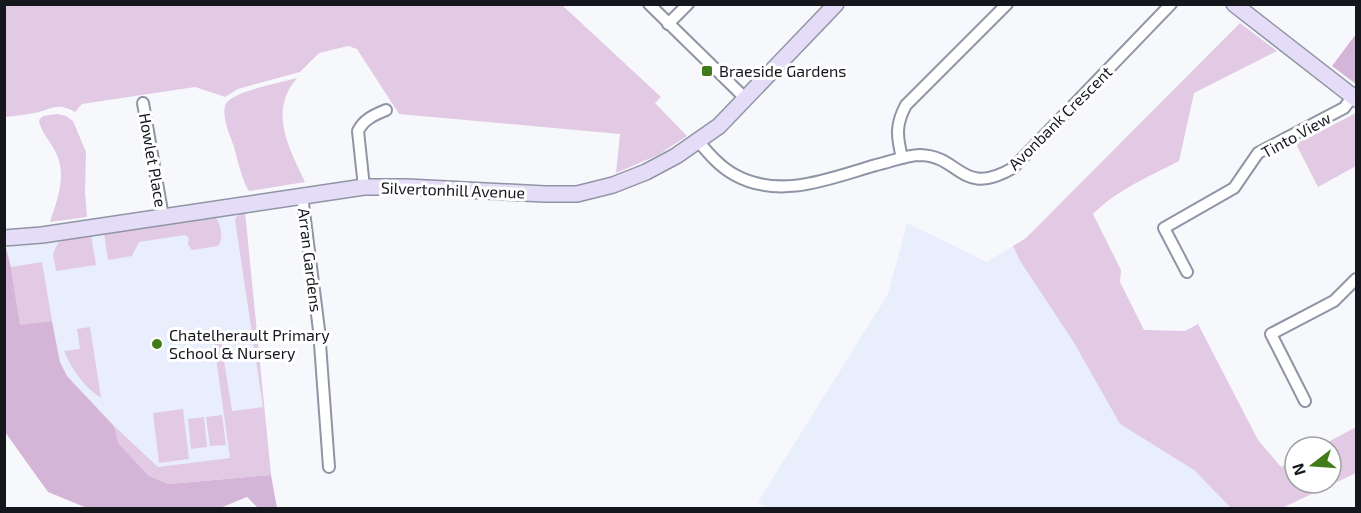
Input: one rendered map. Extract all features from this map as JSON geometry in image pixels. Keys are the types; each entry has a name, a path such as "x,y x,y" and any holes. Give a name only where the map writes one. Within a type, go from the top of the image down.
{"street":[{"path":"649,4 745,98"},
{"path":"668,24 688,4"},
{"name":"Silvertonhill Avenue","path":"4,238 42,235 364,187 577,194 613,185 646,172 676,156 719,126 836,4"},
{"path":"902,158 896,131 899,117 906,105 1007,4"},
{"name":"Avonbank Crescent","path":"698,141 719,164 734,175 751,183 772,187 795,187 921,155 937,159 965,176 980,179 997,177 1013,168 1171,4"},
{"path":"1234,4 1354,97"},
{"name":"Tinto View","path":"1187,272 1164,228 1234,188 1258,153 1344,108 1354,97"},
{"name":"Howlet Place","path":"143,103 163,217"},
{"path":"364,187 358,131 362,123 386,110"},
{"name":"Arran Gardens","path":"302,196 319,330 329,468"},
{"path":"1305,401 1271,333 1334,301 1356,279"}],"shaded area":[{"path":"4,5 562,5 661,97 655,103 687,136 658,155 616,173 620,134 399,114 357,49 348,46 319,53 300,72 238,89 225,97 195,87 82,104 75,112 63,107 54,107 34,113 5,117"},
{"path":"1240,23 1277,51 1194,93 1179,161 1144,178 1102,205 1093,214 1121,270 1120,282 1144,330 1185,331 1198,324 1258,440 1281,467 1283,466 1283,495 1309,495 1282,508 1231,508 1194,470 1120,424 1073,341 1020,261 1013,246 1026,238"},
{"path":"1356,34 1356,84 1332,66"},
{"path":"297,78 288,91 284,104 284,130 305,182 249,191 227,127 225,106 228,101 245,92"},
{"path":"1356,113 1356,166 1318,187 1296,144"},
{"path":"57,114 73,121 86,152 87,217 50,222 61,176 58,158 39,120 43,116"},
{"name":"Chatelherault Primary School & Nursery","path":"245,212 271,475 149,476 114,426 67,376 60,362 52,321 11,267 6,248"},
{"path":"245,212 271,475 169,484 149,476 119,444 114,426 158,467 230,458 213,336 220,335 232,411 263,407 235,220 237,216"},
{"path":"215,217 221,231 218,246 192,250 188,245 189,238 185,235 139,242 132,256 108,260 104,233"},
{"path":"907,223 987,262 1013,246 1020,261 1073,341 1120,424 1194,470 1231,508 767,508 758,502 888,294"},
{"path":"91,235 96,265 56,271 53,254 58,243 66,239"},
{"path":"5,248 11,267 20,325 52,321 60,362 67,376 114,426 119,444 149,476 169,484 271,475 277,508 258,508 247,497 220,508 87,508 48,492 5,432"},
{"path":"42,262 52,321 20,326 11,267"},
{"path":"90,327 101,398 79,378 64,351 80,349 77,329"},
{"path":"183,409 189,459 159,463 153,413"},
{"path":"222,415 226,445 210,446 206,417"},
{"path":"204,417 207,447 191,449 188,419"},
{"path":"1356,427 1356,473 1343,479 1341,435"}],"place":[{"name":"Braeside Gardens","path":"707,71"},
{"name":"Chatelherault Primary School & Nursery","path":"157,344"}]}
